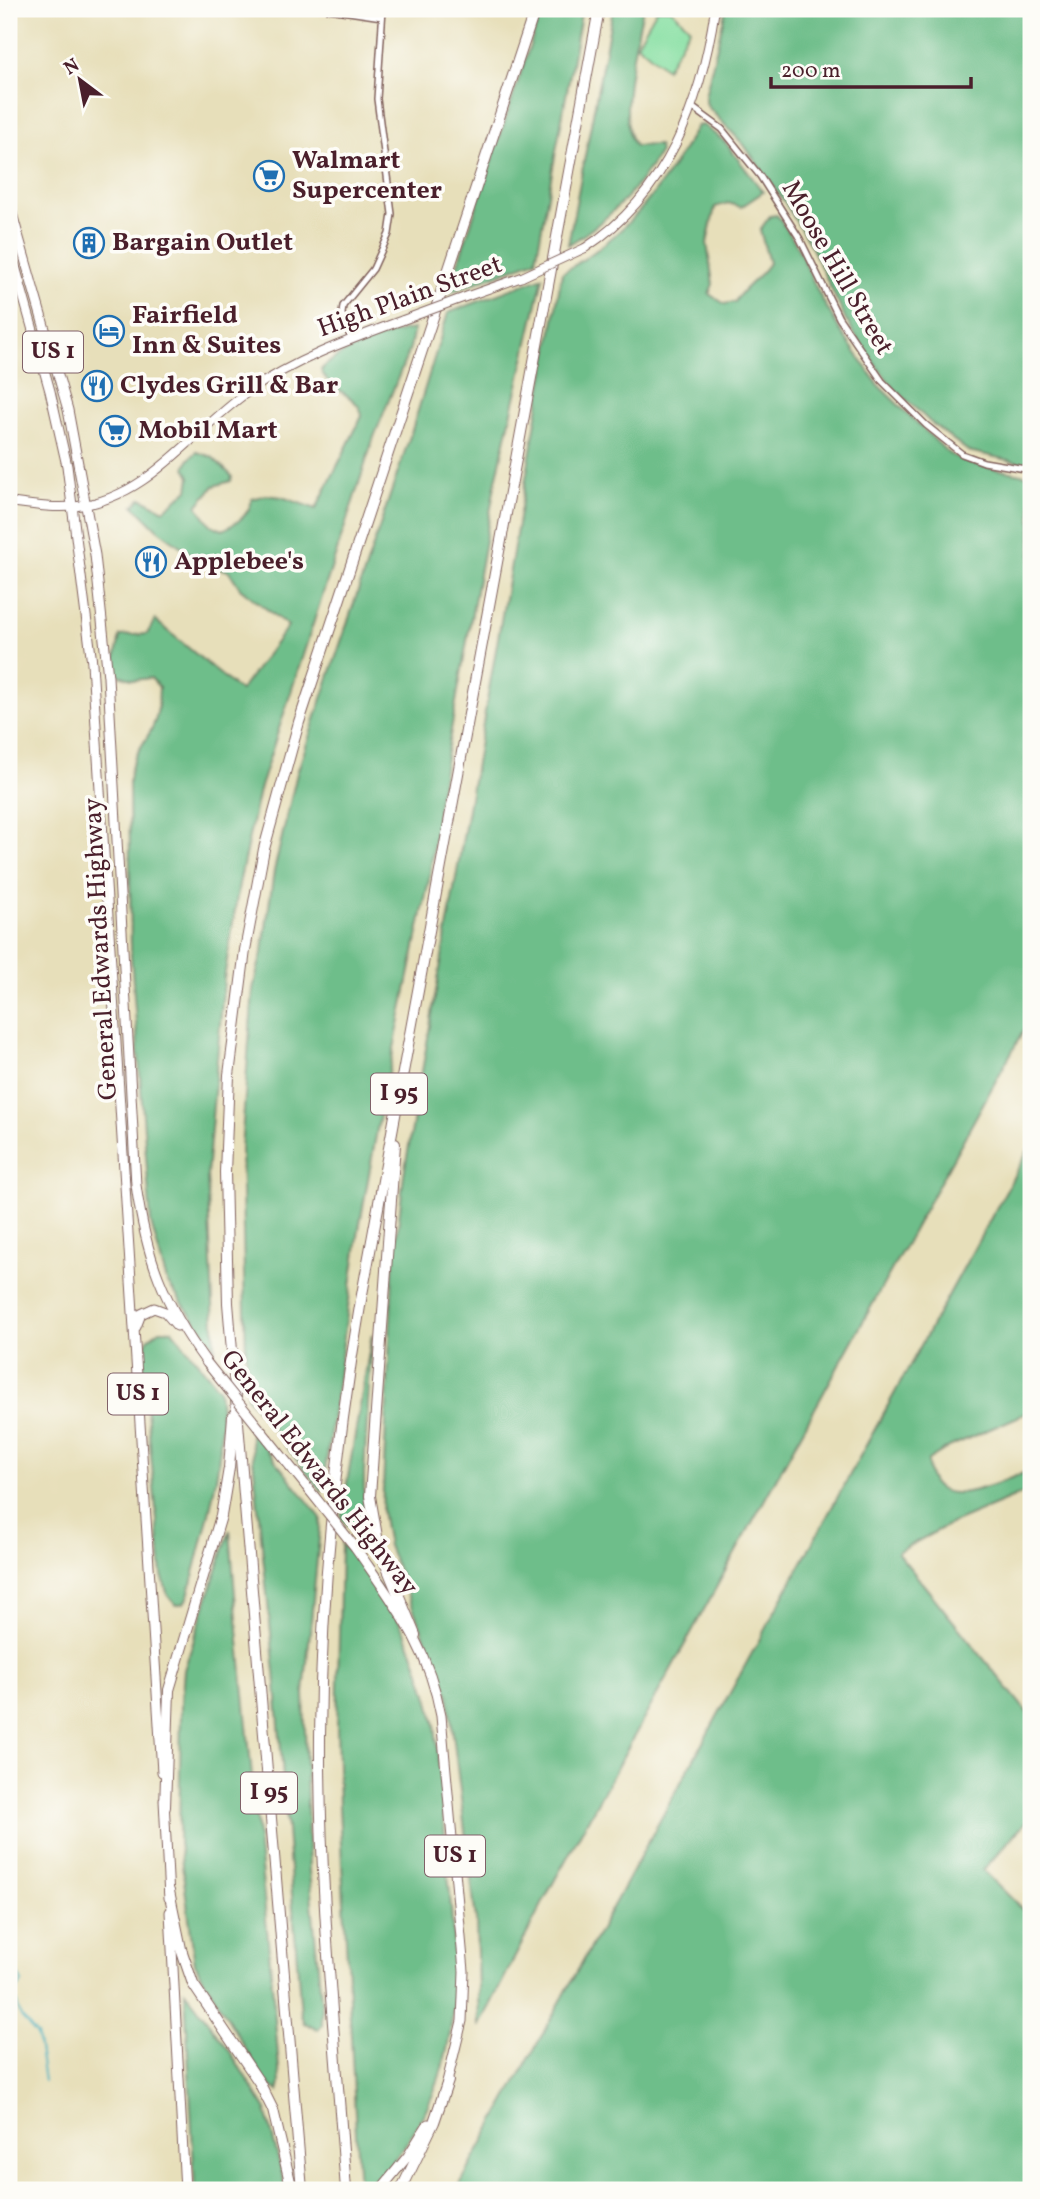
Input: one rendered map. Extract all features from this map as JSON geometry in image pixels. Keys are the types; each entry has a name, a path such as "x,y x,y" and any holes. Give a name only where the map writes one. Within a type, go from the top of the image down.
{"highway":[{"name":"I 95","path":"303,2190 226,1264 226,1124 237,1002 259,875 299,722 534,9"},
{"name":"I 95","path":"346,2190 321,1817 323,1622 331,1506 343,1415 396,1112 599,9"},
{"path":"396,1112 394,1176 387,1237 370,1502 379,1548 415,1634"},
{"path":"164,1807 169,1690 221,1516 229,1468 235,1395"},
{"path":"169,1891 181,1950 195,1988 258,2082 273,2110 292,2190"},
{"path":"401,2190 435,2122 448,2081"}],"main road":[{"name":"High Plain Street","path":"9,502 73,507 120,495 139,483 228,407 262,383 303,360 351,339 522,277 585,248 622,220 653,184 673,152 692,107 704,68 715,9"},
{"name":"US 1","path":"9,203 63,390 88,505"},
{"name":"US 1","path":"9,245 56,414 73,507"},
{"name":"General Edwards Highway","path":"88,505 102,607 136,1185 141,1221 161,1291 206,1363 355,1548 415,1634 433,1679 443,1729 463,1947 462,2021 448,2081 422,2136 380,2190"},
{"name":"General Edwards Highway","path":"73,507 92,663 164,1807 185,2190"},
{"path":"134,1334 141,1314 156,1308 167,1314 192,1343"}],"street":[{"path":"328,9 382,17"},
{"path":"351,339 342,314 343,306 368,277 378,260 389,234 392,214 377,99 383,9"},
{"name":"Moose Hill Street","path":"692,107 722,129 760,176 800,239 839,318 882,382 926,425 962,454 984,462 1031,470"}],"green space":[{"path":"542,9 582,9 536,260 448,293"},
{"path":"613,9 643,9 629,80 627,118 635,146 658,145 660,152 620,204 596,226 568,245"},
{"path":"657,9 671,9 690,28 666,69 637,44"},
{"path":"726,9 1031,9 1031,465 968,451 930,422 894,388 865,351 845,318 812,248 785,203 744,145 707,106 705,96"},
{"path":"703,125 725,142 763,192 741,207 728,203 715,207 707,243 713,284 709,294 725,304 735,302 765,268 769,263 760,230 770,216 777,215 795,242 819,294 840,330 879,386 949,454 971,464 1031,476 1031,1017 552,1885 479,2027 476,1920 448,1694 388,1546 382,1511 393,1271 404,1174 562,273 606,243 624,227 670,171 697,126"},
{"path":"543,277 495,485 439,797 430,875 377,1130 359,1229 322,1492 247,1397 241,1149 253,989 263,948 274,871 297,773 412,430 448,313"},
{"path":"414,329 410,348 374,437 259,790 239,884 224,979 207,1175 215,1348 167,1282 151,1223 131,956 129,780 135,757 155,721 159,687 151,678 134,680 116,674 114,665 120,636 147,634 155,620 240,691 288,626 240,588 229,571 206,565 157,529 134,506 141,498 164,510 188,490 190,477 185,468 189,459 197,452 212,457 232,476 231,481 214,486 197,506 211,525 223,530 245,514 252,499 266,495 282,497 316,509 362,416 356,403 331,384 321,370 339,356 364,344"},
{"path":"1031,1145 1031,1411 949,1447 928,1460 931,1478 939,1489 952,1493 985,1488 1031,1470 1031,1490 950,1524 897,1552 1031,1717 1031,1816 983,1870 1031,1918 1031,2190 457,2190"},
{"path":"160,1330 172,1330 219,1389 221,1416 218,1468 208,1520 188,1596 184,1603 176,1605 168,1596 162,1575 142,1356 148,1339"},
{"path":"372,1334 364,1473 364,1522 369,1543 365,1546 341,1518"},
{"path":"250,1429 321,1518 304,1693 309,1871 322,2009 322,2025 318,2030 304,2023 301,2014 275,1672"},
{"path":"230,1530 275,2014 280,2083 278,2091 264,2080 195,1964 179,1842 184,1670"},
{"path":"341,1544 376,1582 390,1604 412,1651 429,1700 435,1725 454,1951 454,2002 439,2078 410,2137 370,2190 359,2190 339,1807 337,1727"},
{"path":"185,1991 229,2050 266,2110 286,2190 195,2190"}],"waterway":[{"path":"9,1960 22,1982 14,1995 21,2017 37,2035 44,2081"}],"place":[{"name":"Walmart Supercenter","path":"269,176"},
{"name":"Bargain Outlet","path":"89,243"},
{"name":"Fairfield Inn & Suites","path":"109,331"},
{"name":"Clydes Grill & Bar","path":"97,386"},
{"name":"Mobil Mart","path":"115,431"},
{"name":"Applebee's","path":"151,562"}]}
